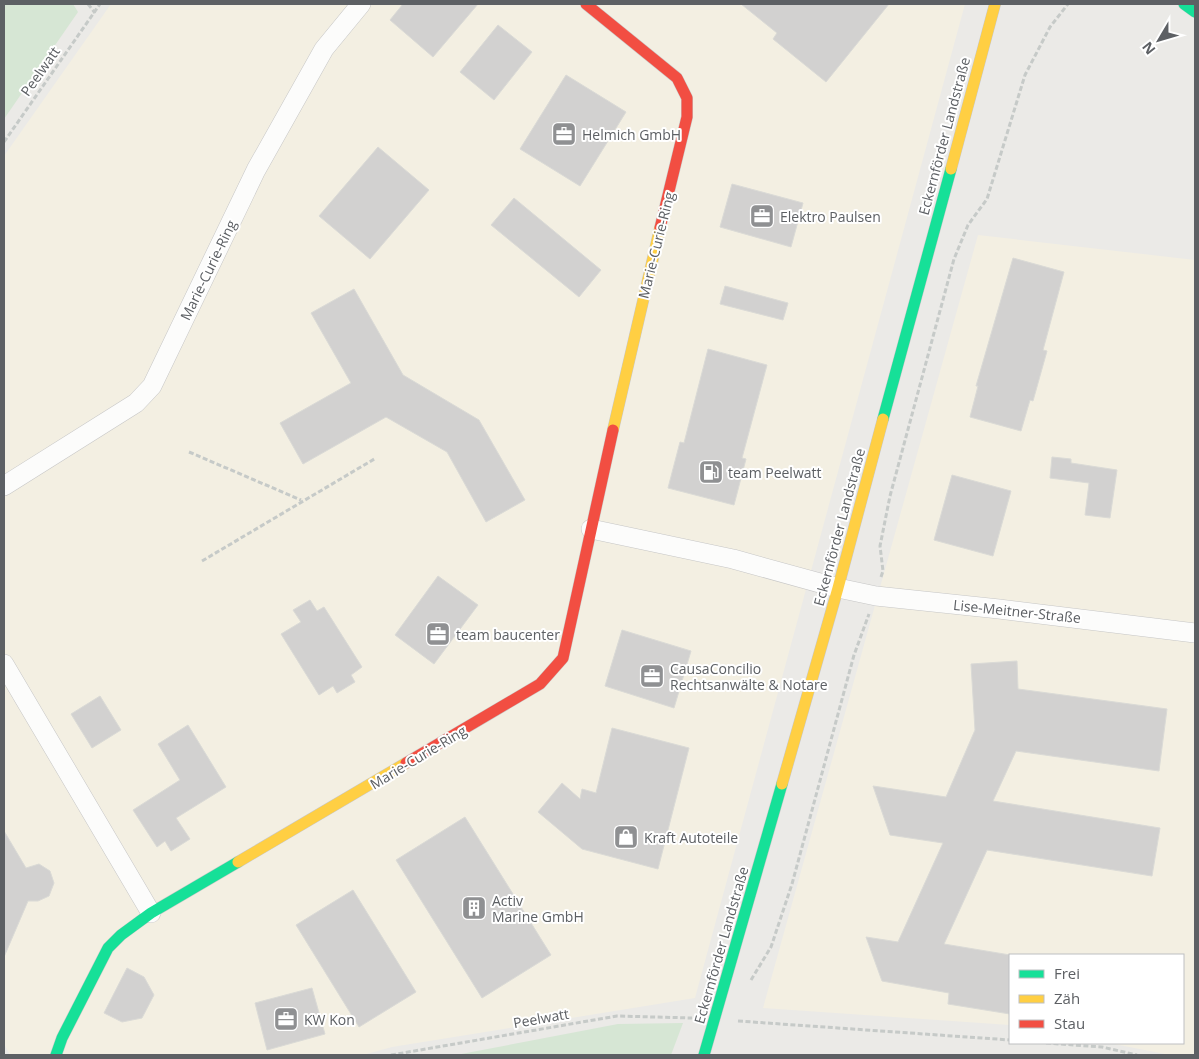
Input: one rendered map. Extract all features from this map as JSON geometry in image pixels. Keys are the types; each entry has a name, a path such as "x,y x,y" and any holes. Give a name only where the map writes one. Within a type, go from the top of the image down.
{"street":[{"name":"Marie-Curie-Ring","path":"4,486 136,403 152,386 261,162 324,48 361,4"},
{"name":"Marie-Curie-Ring","path":"56,1055 62,1038 108,948 121,935 151,913 540,684 563,658 630,352 687,117 687,98 677,78 586,4"},
{"name":"Eckernförder Landstraße","path":"704,1055 838,588 995,4"},
{"path":"1184,4 1195,12"},
{"path":"590,529 733,559 838,588"},
{"name":"Lise-Meitner-Straße","path":"838,588 876,596 1195,632"},
{"path":"4,664 151,913"}],"path":[{"path":"88,4 94,13"},
{"name":"Peelwatt","path":"4,142 100,4"},
{"path":"748,986 771,947 792,884 854,655 884,571 880,546 890,496 954,259 968,225 987,199 1025,75 1050,27 1068,4"},
{"path":"189,452 302,500"},
{"path":"202,561 302,500 376,458"},
{"name":"Peelwatt","path":"391,1055 617,1016 696,1018"},
{"path":"714,1022 1009,1040"},
{"path":"1060,1044 1102,1047 1137,1055"}],"shaded area":[{"path":"111,4 965,4 695,998 392,1047 363,1055 10,1055 4,1044 4,156"},
{"path":"978,235 1195,260 1195,1055 1170,1055 1114,1044 1184,1044 1184,954 1009,954 1009,1025 763,1008"}],"green space":[{"path":"4,4 73,4 78,12 4,119"},
{"path":"683,1023 671,1055 456,1055 618,1024"}],"building":[{"path":"403,4 478,4 433,57 390,20"},
{"path":"741,4 889,4 826,82 773,39 777,33"},
{"path":"498,25 532,52 494,100 460,72"},
{"path":"566,75 626,112 580,186 520,149"},
{"path":"378,147 429,190 370,259 319,216"},
{"path":"732,184 803,203 791,247 720,227"},
{"path":"514,198 601,270 579,297 491,225"},
{"path":"1013,258 1064,272 1043,350 1047,351 1033,401 1030,400 1021,431 970,417 978,386 976,386"},
{"path":"725,286 788,303 783,320 720,304"},
{"path":"354,289 403,375 479,420 525,500 486,522 447,452 386,417 303,464 280,423 351,383 311,313"},
{"path":"708,349 767,365 742,458 746,459 734,505 668,488 680,442 684,443"},
{"path":"1052,457 1071,459 1071,463 1117,470 1110,518 1085,515 1089,483 1050,478"},
{"path":"952,475 1011,491 993,556 934,540"},
{"path":"438,576 478,605 434,664 395,635"},
{"path":"310,600 317,611 324,607 362,667 351,675 355,682 337,693 333,686 319,695 281,634 301,622 293,610"},
{"path":"622,630 691,651 674,708 605,686"},
{"path":"1017,661 1018,689 1167,709 1159,771 1016,751 993,801 1160,828 1152,876 987,850 944,944 1009,955 1009,1014 948,1004 949,993 882,981 866,937 898,942 943,843 890,835 873,786 946,797 975,730 971,664"},
{"path":"100,696 121,730 92,748 71,714"},
{"path":"188,725 226,787 176,818 190,839 171,851 165,841 157,847 133,810 180,780 158,744"},
{"path":"612,728 689,748 658,869 582,849 538,812 562,783 580,799 582,789 596,793"},
{"name":"Activ Marine GmbH","path":"465,817 551,955 482,998 396,860"},
{"path":"4,831 26,868 39,864 50,871 54,883 49,896 38,901 28,901 4,957"},
{"path":"353,890 416,992 359,1027 296,925"},
{"path":"127,968 144,977 154,995 142,1018 122,1022 104,1013"},
{"path":"312,988 325,1034 267,1050 255,1003"}],"traffic: fast":[{"path":"1184,4 1195,12"},
{"path":"883,419 951,169"},
{"path":"704,1055 782,784"},
{"path":"56,1055 62,1038 108,948 121,935 151,913 238,862"}],"traffic: slow":[{"path":"951,169 995,4"},
{"path":"613,430 660,228"},
{"path":"782,784 838,588 883,419"},
{"path":"238,862 406,763"}],"traffic: jam":[{"path":"586,4 677,78 687,98 687,117 660,228"},
{"path":"406,763 540,684 563,658 613,430"}],"place":[{"name":"Helmich GmbH","path":"564,134"},
{"name":"Elektro Paulsen","path":"762,216"},
{"name":"team Peelwatt","path":"711,472"},
{"name":"team baucenter","path":"438,634"},
{"name":"CausaConcilio Rechtsanwälte & Notare","path":"652,676"},
{"name":"Kraft Autoteile","path":"626,837"},
{"name":"Activ Marine GmbH","path":"474,908"},
{"name":"KW Kon","path":"286,1019"}]}
